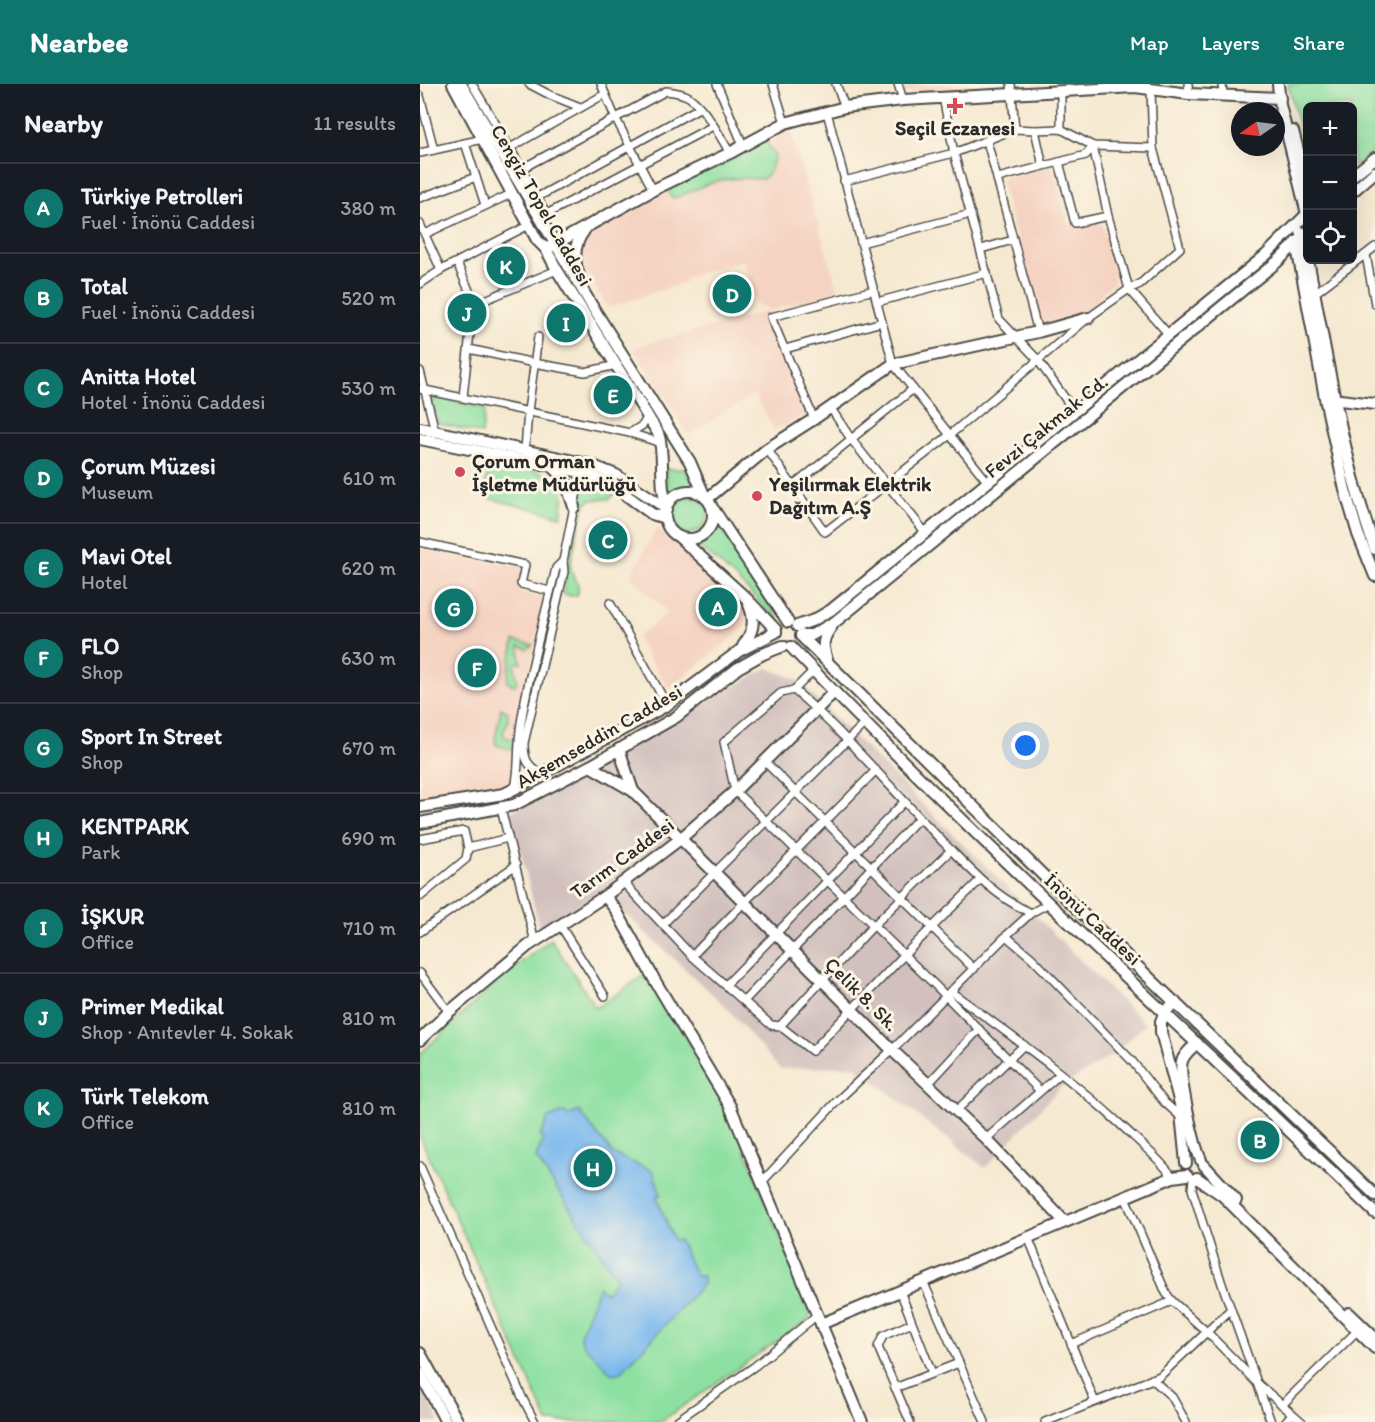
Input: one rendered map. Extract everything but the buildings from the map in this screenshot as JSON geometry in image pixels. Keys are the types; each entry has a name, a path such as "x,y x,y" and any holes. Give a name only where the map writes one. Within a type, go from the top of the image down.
{"street":[{"name":"Cengiz Topel Caddesi","path":"453,84 537,240 551,247 592,306 690,462 708,502"},
{"name":"Cengiz Topel Caddesi","path":"461,84 543,215 557,270 648,415 661,443 663,497 666,511"},
{"path":"471,84 510,148 543,215"},
{"path":"529,84 580,107"},
{"path":"601,84 615,117 653,190"},
{"path":"717,84 743,146"},
{"path":"773,84 785,123"},
{"path":"836,84 845,107"},
{"path":"898,84 903,100"},
{"path":"1278,84 1280,105 1303,219 1296,245 1302,277 1330,399 1375,549"},
{"path":"551,247 653,190 730,153 785,123 845,107 1012,89 1061,91 1135,87 1151,90 1222,89 1280,98 1288,108 1303,171"},
{"path":"1012,89 1015,129"},
{"path":"767,449 825,532 951,434 1088,318 1129,289 1140,284 1180,248 1153,148 1151,90"},
{"path":"521,169 666,91 689,97 713,126 730,153"},
{"path":"1061,91 1061,129"},
{"path":"510,148 605,94"},
{"path":"420,96 434,150"},
{"path":"943,98 954,153 999,319 1037,359 1074,411"},
{"path":"536,198 699,108"},
{"path":"827,112 893,364 987,481"},
{"path":"420,284 441,270 713,126"},
{"path":"844,181 954,153 1015,129 1061,129 1093,146 1153,148"},
{"path":"1035,130 1043,166"},
{"path":"420,153 483,139"},
{"path":"987,141 1038,332"},
{"path":"465,143 485,205"},
{"path":"998,178 1086,155 1093,146"},
{"path":"1093,146 1108,216 1129,289 1169,335"},
{"path":"1357,173 1375,158"},
{"path":"1059,162 1075,224 1108,216"},
{"path":"1357,188 1375,172"},
{"path":"420,198 476,177"},
{"path":"425,234 511,194"},
{"path":"861,243 971,214"},
{"name":"Fevzi Çakmak Cd.","path":"797,630 831,610 1266,255 1303,219"},
{"path":"420,224 441,270"},
{"path":"587,227 578,239 575,263 592,306"},
{"name":"Fevzi Çakmak Cd.","path":"797,630 812,635 836,621 1276,262 1303,237"},
{"path":"981,249 1013,240"},
{"path":"1315,293 1375,247"},
{"path":"1366,255 1373,283 1375,304"},
{"path":"1276,262 1289,263 1302,277"},
{"path":"457,263 473,305 463,397"},
{"path":"1309,264 1345,490 1358,534 1375,576"},
{"path":"473,305 557,270"},
{"path":"877,302 987,273"},
{"path":"814,419 771,317 874,290"},
{"path":"708,502 767,449 893,364 1038,332 1088,318"},
{"path":"785,349 882,322"},
{"path":"525,450 538,337"},
{"path":"469,349 585,372 617,365"},
{"path":"420,371 422,390 435,431"},
{"path":"792,487 913,389"},
{"path":"422,390 630,433 661,443"},
{"path":"1330,399 1375,404"},
{"path":"830,407 851,439 925,532"},
{"path":"630,433 643,425 648,415"},
{"path":"420,428 588,464 616,476 660,504 666,511"},
{"path":"420,439 581,472 611,484 652,514 666,511"},
{"path":"552,465 564,477 574,507"},
{"path":"542,774 529,768 524,756 524,743 564,572 563,561 581,472"},
{"path":"678,537 694,539 708,531 712,524 708,502 691,491 684,491 671,499 666,511 667,526 678,537 747,599 776,631"},
{"name":"İnönü Caddesi","path":"708,502 797,630 828,663 1059,891 1375,1195"},
{"path":"420,542 525,564 521,585 550,591"},
{"path":"514,789 519,771 517,751 521,722 556,568 563,561"},
{"path":"739,651 752,634 754,617 747,599"},
{"path":"610,603 667,705"},
{"path":"828,663 822,646 824,636 836,621"},
{"path":"782,624 797,630 797,643 787,647 776,639 776,631 782,624"},
{"name":"Akşemseddin Caddesi","path":"420,807 504,794 667,705 739,651 776,631"},
{"name":"İnönü Caddesi","path":"787,647 1050,903 1375,1213"},
{"name":"Akşemseddin Caddesi","path":"420,823 514,806 676,717 738,668 763,654 787,647"},
{"path":"813,671 794,690 781,693 724,742 735,791 873,926 948,994 979,1029 1040,1090"},
{"path":"794,690 848,741 980,880 1010,903 1031,914"},
{"name":"Tarım Caddesi","path":"420,1040 449,1012 535,942 605,896 680,839 735,791 834,692"},
{"path":"663,924 865,723"},
{"path":"619,749 633,791"},
{"path":"764,761 974,969"},
{"path":"590,766 633,791"},
{"path":"692,956 875,771"},
{"name":"Çelik 8. Sk.","path":"633,791 892,1050 986,1139 1065,1222"},
{"path":"726,985 904,802"},
{"path":"501,809 535,942"},
{"path":"744,1001 919,818"},
{"path":"420,839 464,831 468,848 466,859 420,897"},
{"path":"468,848 508,837"},
{"path":"780,1026 873,926 951,850"},
{"path":"420,932 516,866"},
{"path":"623,882 692,956 771,1025 780,1026 812,1051 932,926 980,880"},
{"path":"605,896 616,910 730,1106 862,1422"},
{"path":"762,1182 837,1101 892,1050 1006,936 1031,914 1050,903"},
{"path":"560,925 605,996"},
{"path":"1006,936 1032,958 1132,1061 1164,1102 1182,1119"},
{"path":"420,973 449,1012"},
{"path":"948,994 1024,1045 1119,1123 1162,1162 1173,1177"},
{"path":"1175,1002 1165,1012 1161,1021 1161,1032 1180,1104 1192,1189 1271,1422"},
{"path":"928,1084 979,1029"},
{"path":"675,1422 819,1320 900,1291 1173,1177 1190,1172 1204,1172 1193,1138 1181,1071 1182,1059 1197,1043"},
{"path":"957,1111 1024,1045"},
{"path":"986,1139 1059,1074"},
{"path":"1190,1172 1194,1158 1202,1163 1301,1268 1375,1338"},
{"path":"420,1166 535,1422"},
{"path":"1190,1172 1222,1196 1375,1348"},
{"path":"1125,1197 1166,1293 1172,1301 1207,1332 1257,1383 1302,1422"},
{"path":"1028,1237 1095,1402"},
{"path":"923,1281 985,1422"},
{"path":"900,1291 933,1373"},
{"path":"1071,1344 1172,1301"},
{"path":"1045,1422 1062,1419 1095,1402 1160,1376 1231,1309"},
{"path":"910,1422 878,1344 883,1335 912,1323"},
{"path":"1282,1405 1357,1331"},
{"path":"420,1353 458,1422"},
{"path":"895,1388 959,1363"},
{"path":"420,1373 446,1422"},
{"path":"1152,1379 1172,1397 1186,1422"},
{"path":"1285,1422 1292,1414"}],"shaded area":[{"path":"901,84 973,84 974,88 904,93"},
{"path":"789,127 838,291 769,311 768,308 756,305 743,260 685,278 685,282 608,308 584,271 581,256 584,238 591,227"},
{"path":"1052,166 1069,225 1097,222 1103,225 1115,280 1104,290 1098,302 1082,316 1040,325 1000,179"},
{"path":"769,311 809,415 774,430 754,394 689,435 633,348"},
{"path":"657,528 743,604 747,619 745,628 668,689 637,638 668,612 630,577"},
{"path":"420,546 522,567 518,589 521,592 545,596 513,752 515,774 513,779 505,785 420,800"},
{"path":"767,668 796,679 1145,1024 1114,1054 1061,1087 985,1168 855,1066 780,1069 724,1005 614,904 603,890 540,930 511,812"},
{"path":"420,1385 440,1422 420,1422"}],"green space":[{"path":"1288,84 1375,84 1375,149 1357,165 1357,102 1303,102 1303,143"},
{"path":"765,139 775,156 770,171 763,179 724,180 672,198 668,189"},
{"path":"431,396 485,408 482,434 438,423"},
{"path":"490,458 553,476 563,494 561,516 483,497"},
{"path":"666,469 685,469 696,488 667,494"},
{"path":"584,481 615,494 609,499 590,500 584,506 571,563 578,591 577,595 571,596 563,594"},
{"path":"689,497 701,500 707,507 708,515 699,530 691,533 683,532 675,525 672,516 674,507"},
{"path":"717,522 779,619 775,621 737,579 693,542 712,531"},
{"path":"514,641 533,645 527,649 519,646 521,663 517,662 515,665 517,682 514,685 507,682"},
{"path":"501,708 508,712 508,721 503,733 505,737 514,740 513,750 496,745"},
{"path":"551,939 596,1008 643,976 654,983 731,1114 810,1311 809,1319 660,1422 548,1422 420,1137 420,1054 499,980"}],"water":[{"path":"579,1111 613,1154 653,1171 661,1195 656,1196 674,1241 679,1240 696,1276 703,1276 703,1284 621,1372 612,1374 582,1343 580,1335 599,1286 606,1293 617,1279 536,1158 544,1138 540,1137 548,1118 565,1112 568,1116"}],"place":[{"name":"Seçil Eczanesi","path":"955,106"},
{"name":"Türk Telekom","path":"506,266"},
{"name":"Çorum Müzesi","path":"732,294"},
{"name":"Primer Medikal","path":"467,313"},
{"name":"İŞKUR","path":"566,323"},
{"name":"Mavi Otel","path":"613,395"},
{"name":"Çorum Orman İşletme Müdürlüğü","path":"460,472"},
{"name":"Yeşilırmak Elektrik Dağıtım A.Ş","path":"757,496"},
{"name":"Anitta Hotel","path":"608,540"},
{"name":"Türkiye Petrolleri","path":"718,607"},
{"name":"Sport In Street","path":"454,608"},
{"name":"FLO","path":"477,668"},
{"name":"Total","path":"1260,1140"},
{"name":"KENTPARK","path":"593,1168"}]}
